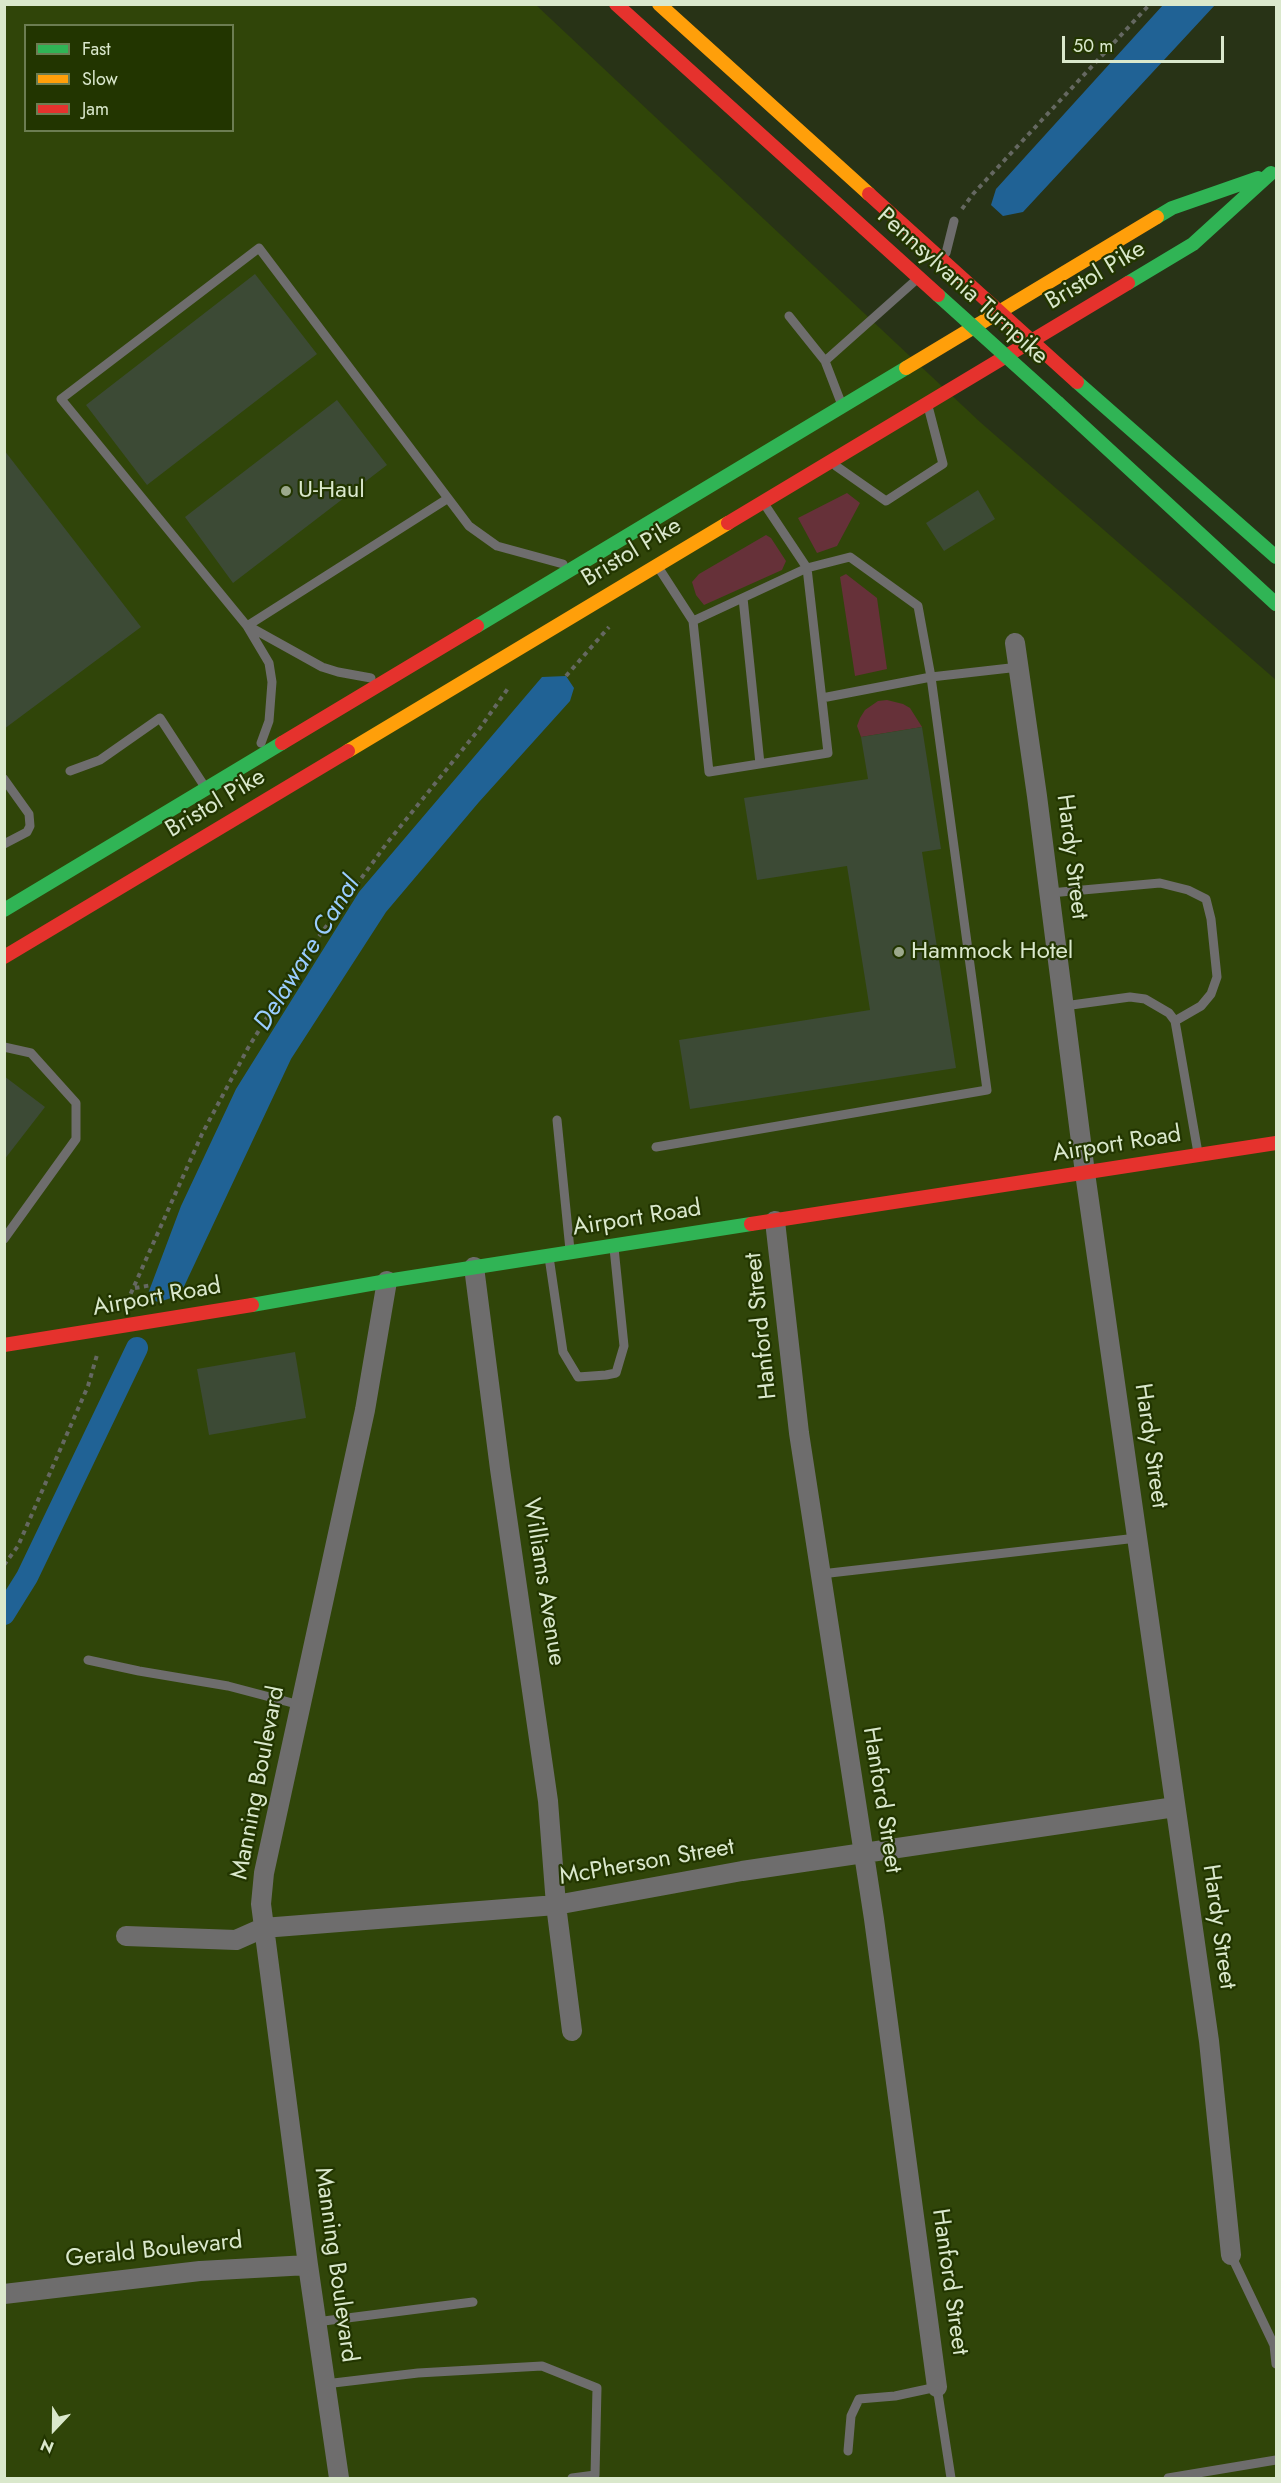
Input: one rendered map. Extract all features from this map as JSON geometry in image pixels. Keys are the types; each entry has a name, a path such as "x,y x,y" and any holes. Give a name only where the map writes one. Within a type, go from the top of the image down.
{"main road":[{"name":"Pennsylvania Turnpike","path":"616,4 1276,604"},
{"name":"Pennsylvania Turnpike","path":"659,4 1077,382 1276,557"},
{"name":"Bristol Pike","path":"4,957 1193,244 1274,172"},
{"name":"Bristol Pike","path":"4,910 1172,208 1274,172"},
{"name":"Airport Road","path":"4,1345 474,1267 1276,1143"}],"street":[{"name":"Hardy Street","path":"1015,644 1050,893 1085,1173 1209,2041 1231,2255"},
{"name":"Hanford Street","path":"775,1221 799,1433 863,1853 937,2387"},
{"name":"Williams Avenue","path":"474,1267 500,1469 548,1801 556,1905 572,2031"},
{"name":"Manning Boulevard","path":"339,2478 308,2265 261,1904 264,1873 365,1410 387,1281"},
{"name":"McPherson Street","path":"126,1936 236,1940 263,1928 556,1905 742,1871 1175,1807"},
{"name":"Gerald Boulevard","path":"4,2294 201,2271 308,2265"}],"lane":[{"path":"825,361 947,253 954,221"},
{"path":"251,761 263,741 269,721 273,682 269,663 248,626 61,399 259,248 447,499 469,525 497,546 575,567"},
{"path":"789,316 825,361 842,406"},
{"path":"829,461 886,501 943,464 927,402"},
{"path":"248,626 447,499"},
{"path":"657,565 693,621 709,772 828,753 807,568 763,501"},
{"path":"656,1147 987,1090 931,677 918,606 850,557 807,568 693,621"},
{"path":"743,598 760,764"},
{"path":"248,626 322,667 357,676 386,680"},
{"path":"822,698 931,677 1019,667"},
{"path":"70,771 100,760 160,718 206,788"},
{"path":"4,779 29,814 30,826 27,832 4,844"},
{"path":"1050,893 1160,883 1188,890 1206,899 1211,920 1217,977 1211,994 1201,1006 1175,1021"},
{"path":"1064,1006 1130,998 1145,999 1168,1013 1175,1021 1198,1156"},
{"path":"4,1047 31,1053 76,1103 76,1139 4,1239"},
{"path":"557,1120 570,1252"},
{"path":"548,1256 563,1352 579,1377 606,1375 616,1373 624,1346 614,1246"},
{"path":"821,1574 1137,1538"},
{"path":"88,1660 228,1686 300,1705"},
{"path":"1231,2255 1274,2345 1276,2364"},
{"path":"316,2322 473,2302"},
{"path":"326,2384 418,2373 542,2366 597,2388 595,2475 572,2478"},
{"path":"848,2451 851,2416 859,2399 895,2396 937,2387 951,2478"},
{"path":"1168,2478 1276,2460"}],"path":[{"path":"954,221 973,194 1150,4"},
{"path":"566,676 613,623"},
{"path":"123,1310 202,1134 248,1048 309,950 387,843 480,728 510,685"},
{"path":"134,1288 152,1285"},
{"path":"4,1565 18,1546 87,1386 100,1346"}],"shaded area":[{"path":"5,5 536,5 980,422 1276,680 1276,2478 5,2478"},
{"path":"847,493 860,503 837,546 817,553 798,518"},
{"path":"766,535 771,538 786,561 782,570 704,605 696,595 692,582 699,574"},
{"path":"846,574 877,598 887,669 855,676 840,577"},
{"path":"887,700 910,708 922,727 861,737 857,726 865,710 878,701"}],"water":[{"path":"1163,5 1215,5 1023,212 1003,216 991,205 996,189"},
{"path":"566,676 574,688 570,701 479,802 386,912 291,1059 180,1295 159,1302 146,1299 181,1206 236,1089 359,892 542,677"}],"building":[{"path":"255,274 317,354 147,485 86,405"},
{"name":"U-Haul","path":"337,400 387,465 233,583 185,517"},
{"path":"4,450 141,627 4,729"},
{"path":"978,490 995,519 944,551 926,523"},
{"name":"Hammock Hotel","path":"922,727 941,849 922,852 956,1068 690,1109 679,1040 870,1010 847,866 757,880 744,798 868,779 861,737"},
{"path":"4,1076 45,1107 4,1160"},
{"path":"295,1352 306,1418 209,1435 197,1369"}],"waterway":[{"name":"Delaware Canal","path":"4,1614 27,1577 137,1348"}],"traffic: fast":[{"path":"1128,283 1193,244 1271,173"},
{"path":"1157,217 1172,208 1258,178"},
{"path":"938,295 1058,403"},
{"path":"477,626 906,368"},
{"path":"1077,382 1276,557"},
{"path":"1058,403 1276,604"},
{"path":"4,910 282,743"},
{"path":"252,1305 387,1281 751,1224"}],"traffic: slow":[{"path":"659,4 869,194"},
{"path":"906,368 1157,217"},
{"path":"348,751 728,523"}],"traffic: jam":[{"path":"616,4 938,295"},
{"path":"869,194 1077,382"},
{"path":"728,523 1128,283"},
{"path":"282,743 477,626"},
{"path":"4,957 348,751"},
{"path":"751,1224 1276,1143"},
{"path":"4,1345 252,1305"}],"place":[{"name":"U-Haul","path":"286,491"},
{"name":"Hammock Hotel","path":"899,952"}]}
